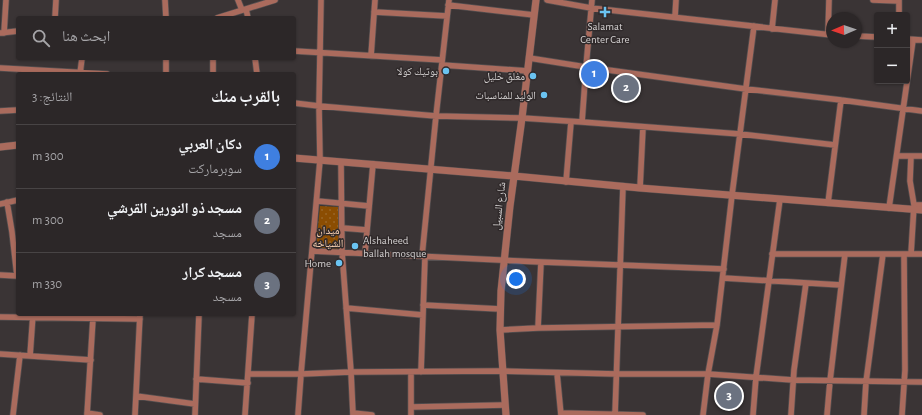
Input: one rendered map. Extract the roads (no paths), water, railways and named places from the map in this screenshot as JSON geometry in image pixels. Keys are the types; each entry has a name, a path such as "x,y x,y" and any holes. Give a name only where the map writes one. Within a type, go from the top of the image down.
{"street":[{"path":"6,0 2,33 16,31"},
{"path":"55,16 56,0"},
{"path":"165,0 166,16"},
{"path":"238,0 247,16"},
{"path":"224,16 275,0"},
{"path":"298,415 320,160 319,106 321,0"},
{"path":"371,56 374,0"},
{"name":"شارع السبيل","path":"506,415 500,309 510,198 522,118 536,0"},
{"path":"547,0 591,8 826,35"},
{"path":"582,122 592,0"},
{"path":"675,17 676,0"},
{"path":"772,29 775,0"},
{"path":"829,0 829,12"},
{"path":"873,0 899,1 899,12"},
{"path":"421,372 423,256 430,169 449,2 534,15"},
{"path":"374,12 447,16"},
{"path":"703,415 708,374 717,325 754,26"},
{"path":"862,36 874,37"},
{"path":"910,39 922,40"},
{"path":"889,208 903,109 909,48"},
{"path":"296,50 442,62 528,71"},
{"path":"529,58 746,89 922,111"},
{"path":"80,72 82,60"},
{"path":"166,60 166,72"},
{"path":"213,60 213,72"},
{"path":"255,60 258,72"},
{"path":"0,68 64,72"},
{"path":"828,203 842,100"},
{"path":"296,103 436,116 522,118 740,134 835,145"},
{"path":"0,111 16,110"},
{"path":"566,182 571,122"},
{"path":"640,188 643,127"},
{"path":"0,147 16,145"},
{"path":"897,156 922,156"},
{"path":"911,156 910,181 914,207 911,254"},
{"path":"296,158 889,208 914,207 922,205"},
{"path":"341,162 342,252 353,414 372,415"},
{"path":"365,253 373,164"},
{"path":"615,415 623,186"},
{"path":"753,415 756,377 780,199"},
{"path":"0,204 16,200"},
{"path":"317,201 369,206"},
{"path":"7,202 15,232 16,247"},
{"path":"914,207 922,210"},
{"path":"342,228 367,230"},
{"path":"312,250 541,262 724,269"},
{"path":"772,254 922,254"},
{"path":"827,415 845,254"},
{"path":"864,415 866,382 883,254"},
{"path":"902,415 905,370 904,254"},
{"path":"538,328 541,262"},
{"path":"0,275 16,276"},
{"path":"723,278 841,285"},
{"path":"791,415 793,380 806,283"},
{"path":"423,305 500,309"},
{"path":"346,308 423,315"},
{"path":"0,317 16,316"},
{"path":"30,356 33,316"},
{"path":"81,316 93,318 140,316 135,415"},
{"path":"194,415 199,316"},
{"path":"245,415 252,316"},
{"path":"93,318 87,414 100,415"},
{"path":"500,330 619,326 717,325"},
{"path":"0,354 91,360"},
{"path":"13,415 20,355"},
{"path":"248,374 503,371 617,374 708,374 793,380 922,382"},
{"path":"411,372 411,415"},
{"path":"557,373 561,414 643,415"},
{"path":"196,379 248,383"},
{"path":"136,396 195,404"},
{"path":"411,407 505,405"}],"place":[{"name":"Salamat Center Care","path":"605,12"},
{"name":"بوتيك كولا","path":"446,71"},
{"name":"دكان العربي","path":"594,74"},
{"name":"مغلق خليل","path":"533,76"},
{"name":"مسجد ذو النورين القرشي","path":"626,88"},
{"name":"الوليد للمناسبات","path":"544,95"},
{"name":"Alshaheed ballah mosque","path":"355,246"},
{"name":"Home","path":"339,263"},
{"name":"مسجد كرار","path":"729,396"}],"park label":[{"name":"ميدان الشياخه","path":"328,236"}]}
